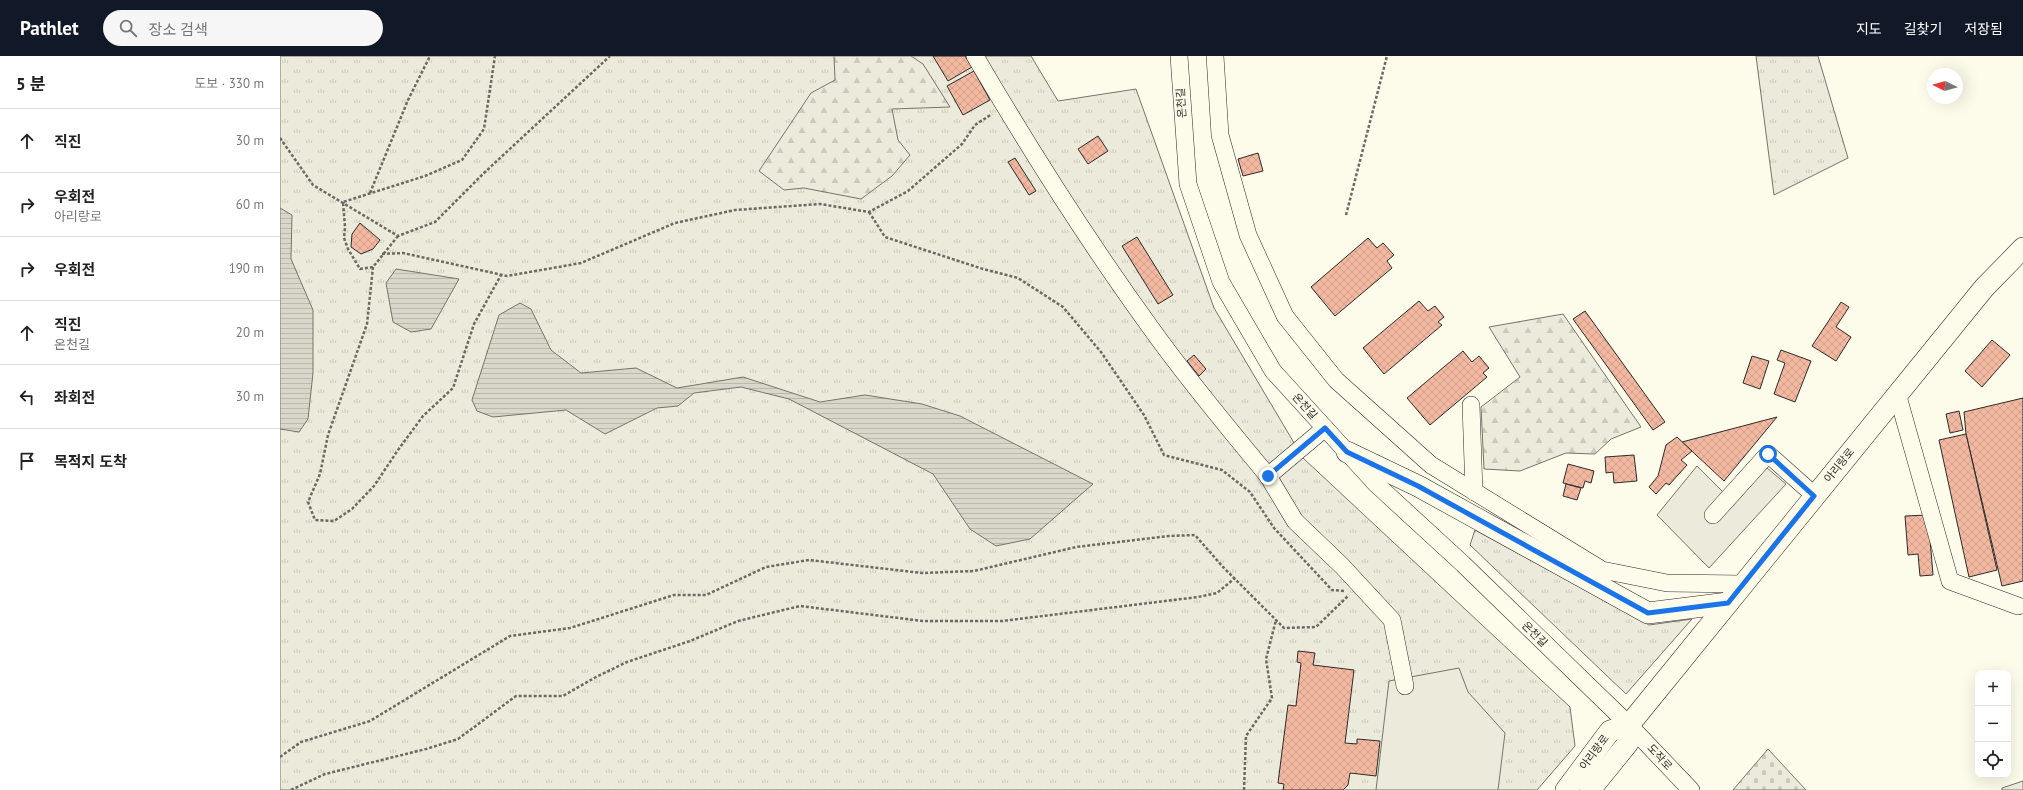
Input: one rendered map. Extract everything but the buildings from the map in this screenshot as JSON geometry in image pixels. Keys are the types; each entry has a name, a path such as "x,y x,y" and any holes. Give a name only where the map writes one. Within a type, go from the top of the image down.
{"main road":[{"name":"아리랑로","path":"1566,790 1610,731 1629,725 1897,393 1984,288 2023,248"},
{"path":"1347,452 1425,490 1648,613 1728,603"},
{"name":"아리랑로","path":"1590,790 1628,743 1629,725"}],"street":[{"path":"975,56 1066,204 1152,331 1204,398 1268,476 1295,521 1342,566 1392,620 1405,686"},
{"name":"온천길","path":"1179,56 1188,184 1221,282 1273,371 1376,484 1464,564 1629,725"},
{"path":"1215,56 1220,135 1248,235 1285,316 1336,380 1431,465 1602,570 1667,583 1743,584"},
{"path":"1897,393 1950,581 2018,606"},
{"path":"1471,406 1474,492"},
{"path":"1268,476 1325,428"},
{"path":"1714,515 1768,454 1814,496"},
{"name":"도작로","path":"1629,725 1691,790"}],"path":[{"path":"370,194 408,100 430,56"},
{"path":"343,202 425,176 462,160 484,129 495,56"},
{"path":"501,275 474,324 453,388 423,416 374,486 352,509 334,521 316,520 308,502 320,474 328,435 367,324 373,267 398,236 435,222 485,172 610,56"},
{"path":"1346,215 1387,56"},
{"path":"382,254 403,253 507,276 581,263 675,223 735,210 820,204 869,212 908,191 962,144 975,125 1005,106"},
{"path":"280,138 313,185 398,236"},
{"path":"343,202 345,227 344,238 348,249 360,270 373,267"},
{"path":"280,757 301,742 370,721 510,636 570,628 674,595 706,595 766,567 809,560 922,573 974,571 1076,547 1169,536 1195,535 1284,628 1316,627 1352,592 1332,590 1274,528 1250,492 1222,470 1164,455 1144,415 1101,352 1063,307 1018,278 983,270 885,237 869,212"},
{"path":"290,790 325,774 426,749 458,739 516,696 563,696 596,677 627,662 690,641 738,622 800,606 923,621 1002,621 1198,597 1218,593 1235,578"},
{"path":"1244,790 1246,736 1272,698 1266,659 1276,619"}],"green space":[{"path":"280,56 1031,56 1058,101 1136,89 1214,308 1303,458 1570,707 1575,746 1537,790 280,790"},
{"path":"834,56 911,56 923,64 950,107 892,109 898,140 910,155 892,176 861,199 804,188 784,190 759,171 811,93 835,80"},
{"path":"1756,56 1818,56 1848,158 1774,195"},
{"path":"1563,314 1641,427 1611,439 1595,454 1566,453 1520,471 1484,469 1481,407 1520,377 1489,327"},
{"path":"1475,530 1649,625 1692,619 1626,694 1470,545"},
{"path":"1768,749 1806,790 1733,790"},
{"path":"2023,781 2023,790 2002,790 2002,788"}],"shaded area":[{"path":"280,208 292,215 291,259 313,310 313,373 308,419 299,432 280,429"},
{"path":"396,269 459,279 431,329 411,332 393,322 386,283"},
{"path":"520,303 531,309 551,350 581,373 636,368 677,388 743,377 820,402 865,395 922,404 960,416 1093,484 1030,539 996,546 970,529 933,474 789,399 741,387 694,393 678,406 657,408 605,434 566,410 493,417 477,411 472,400 499,315"},
{"path":"1754,457 1786,484 1709,568 1657,515 1697,466 1723,492"},
{"path":"1459,668 1468,692 1505,733 1498,790 1376,790 1389,681"}],"route":[{"path":"1268,476 1325,428 1347,452 1418,486 1648,613 1728,603 1814,496 1768,454"}]}
